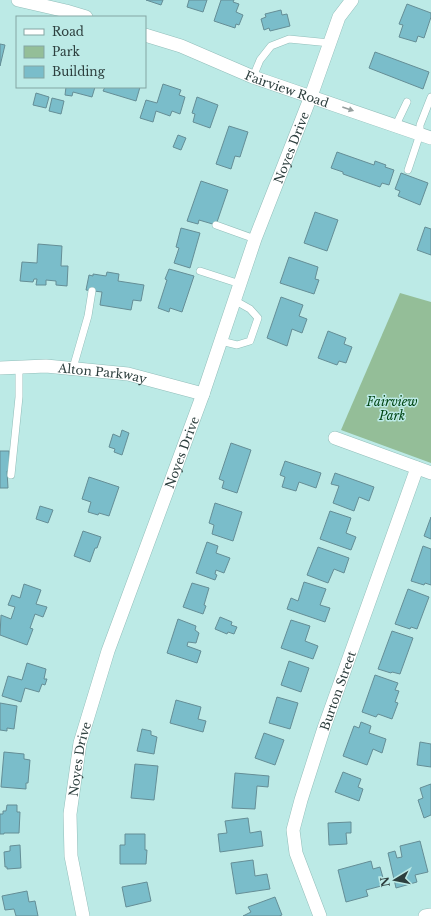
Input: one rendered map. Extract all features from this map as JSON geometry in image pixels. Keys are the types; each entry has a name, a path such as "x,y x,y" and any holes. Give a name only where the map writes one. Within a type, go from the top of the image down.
{"street":[{"path":"18,0 68,6 84,16"},
{"path":"337,0 340,17"},
{"name":"Noyes Drive","path":"83,916 71,856 70,814 80,743 108,651 221,341 255,239 340,17 352,0"},
{"name":"Fairview Road","path":"146,35 181,46 253,77 426,136"},
{"name":"Alton Parkway","path":"0,368 46,366 128,374 202,394"},
{"path":"336,438 431,473"},
{"name":"Burton Street","path":"320,916 296,853 293,830 324,728 417,468"},
{"path":"425,916 431,914"}],"lane":[{"path":"253,77 260,60 271,46 289,39 330,43"},
{"path":"408,170 426,136 420,125 431,96"},
{"path":"396,125 407,102"},
{"path":"216,225 255,239"},
{"path":"200,271 240,284"},
{"path":"73,368 88,316 92,291"},
{"path":"221,341 237,344 250,341 258,318 250,309 234,300"},
{"path":"10,475 19,397 19,367"}],"green space":[{"name":"Fairview Park","path":"400,293 431,302 431,463 341,430"}],"building":[{"path":"146,0 163,0 161,5"},
{"path":"189,0 207,0 203,12 187,7"},
{"path":"221,0 234,0 233,2 239,4 236,12 243,15 239,25 236,24 235,28 214,21"},
{"path":"407,4 431,13 424,38 418,36 416,42 399,37 403,25 399,24"},
{"path":"281,10 282,15 287,14 290,26 270,31 269,28 264,30 261,19 266,17 265,14"},
{"path":"0,44 5,45 0,66"},
{"path":"375,52 429,72 423,89 369,68"},
{"path":"163,84 181,90 179,95 185,97 180,114 172,111 170,116 156,111 153,122 140,118 146,100 157,103"},
{"path":"66,88 95,88 92,97 73,92 72,96 65,95"},
{"path":"104,88 140,88 136,101 103,91"},
{"path":"36,93 49,97 46,108 33,105"},
{"path":"197,97 218,105 210,128 193,122 195,114 192,113"},
{"path":"52,98 64,101 61,114 49,111"},
{"path":"229,126 248,132 240,157 235,156 231,169 216,164"},
{"path":"178,135 186,138 181,150 173,147"},
{"path":"337,152 374,165 375,161 394,170 389,185 382,183 380,187 343,174 343,172 331,168"},
{"path":"401,173 428,183 420,205 398,196 400,191 395,189"},
{"path":"201,181 228,190 216,225 199,220 198,224 187,221"},
{"path":"315,212 338,220 327,251 304,243"},
{"path":"425,227 431,229 431,255 417,250"},
{"path":"181,228 200,233 190,268 174,263 179,248 176,247"},
{"path":"38,244 62,246 61,266 68,266 67,286 56,285 56,281 46,280 46,285 36,285 37,279 34,279 33,282 20,281 22,262 37,263"},
{"path":"289,257 318,267 315,279 319,280 314,294 280,283"},
{"path":"169,269 194,276 182,312 170,308 169,312 158,308"},
{"path":"107,272 119,274 118,281 144,285 141,301 133,300 131,310 100,305 102,292 86,290 89,275 93,276 93,274 106,276"},
{"path":"281,297 303,305 299,316 307,319 302,333 292,329 287,346 267,338"},
{"path":"328,331 346,338 344,344 352,347 346,363 339,361 337,365 318,358"},
{"path":"122,430 129,433 122,455 114,452 115,449 109,447 113,434 120,437"},
{"path":"231,443 251,450 237,493 222,488 224,481 219,479"},
{"path":"0,451 9,451 10,471 7,471 8,488 0,488"},
{"path":"285,461 321,473 316,488 299,482 296,491 282,487 285,477 280,475"},
{"path":"335,473 374,487 369,501 359,497 354,511 333,503 339,486 331,484"},
{"path":"89,477 119,487 109,516 88,512 91,502 82,499"},
{"path":"215,503 242,512 233,541 212,534 214,525 209,523"},
{"path":"40,506 53,510 48,523 36,519"},
{"path":"330,511 351,518 346,533 356,537 351,550 320,539"},
{"path":"431,517 431,539 424,536"},
{"path":"83,531 101,537 90,562 74,556"},
{"path":"207,542 218,546 216,553 230,558 224,573 216,570 215,574 217,575 215,580 196,573"},
{"path":"423,546 431,549 431,585 425,583 424,585 411,581"},
{"path":"318,547 349,558 344,573 334,569 328,583 307,575"},
{"path":"304,582 326,589 320,605 330,608 325,622 287,609 291,598 298,601"},
{"path":"192,583 209,588 203,614 183,607"},
{"path":"24,584 41,590 36,604 47,607 43,617 35,614 30,628 33,629 27,645 0,635 1,615 11,619 15,607 8,605 12,595 20,598"},
{"path":"408,589 429,597 417,629 411,627 410,629 395,624"},
{"path":"220,617 232,622 231,625 237,627 234,634 228,632 227,634 215,629"},
{"path":"178,619 196,626 195,630 199,633 196,643 188,642 187,646 201,651 197,663 167,653"},
{"path":"291,620 310,626 305,641 318,646 313,659 281,648"},
{"path":"392,631 413,638 400,674 378,669"},
{"path":"289,661 309,668 301,692 281,685"},
{"path":"27,663 46,669 44,679 47,679 45,685 42,684 39,692 25,688 21,702 2,696 8,676 22,680"},
{"path":"375,675 398,683 395,690 399,691 395,702 398,703 392,719 378,714 376,717 362,712"},
{"path":"277,697 298,703 290,729 269,723"},
{"path":"176,700 201,707 198,719 206,721 203,732 170,723"},
{"path":"0,703 17,706 14,729 7,728 7,731 0,730"},
{"path":"361,722 371,726 369,733 386,739 382,753 373,749 367,765 343,756 354,726 359,728"},
{"path":"142,729 151,731 151,735 157,737 154,754 137,751"},
{"path":"264,733 284,740 275,765 255,758"},
{"path":"420,742 431,744 431,767 417,765"},
{"path":"4,752 24,754 24,759 30,760 26,789 1,787"},
{"path":"135,764 158,766 154,800 131,798"},
{"path":"343,772 361,779 358,787 363,789 359,801 335,792"},
{"path":"235,773 269,776 268,787 257,786 255,809 232,808"},
{"path":"431,784 431,815 424,818 418,800 423,798 420,788"},
{"path":"7,805 17,805 17,812 20,812 19,833 0,834 0,814 3,814 3,811 6,811"},
{"path":"248,818 250,833 261,831 263,846 220,852 218,834 227,833 225,821"},
{"path":"351,822 351,833 346,833 347,844 329,845 328,823"},
{"path":"125,834 145,834 145,850 147,850 146,864 120,864 120,845 125,845"},
{"path":"420,841 428,872 415,875 417,882 396,888 388,853 395,851 397,858 402,857 400,846"},
{"path":"20,845 21,868 7,869 7,867 5,867 4,852 10,851 10,846"},
{"path":"253,860 255,876 267,874 270,889 236,894 231,863"},
{"path":"371,861 373,869 380,867 385,885 366,890 368,896 346,902 338,870"},
{"path":"147,882 151,901 126,907 122,887"},
{"path":"27,891 29,902 35,901 38,916 16,916 14,909 5,910 2,896"},
{"path":"275,897 282,915 243,916 251,912 248,907"}]}
